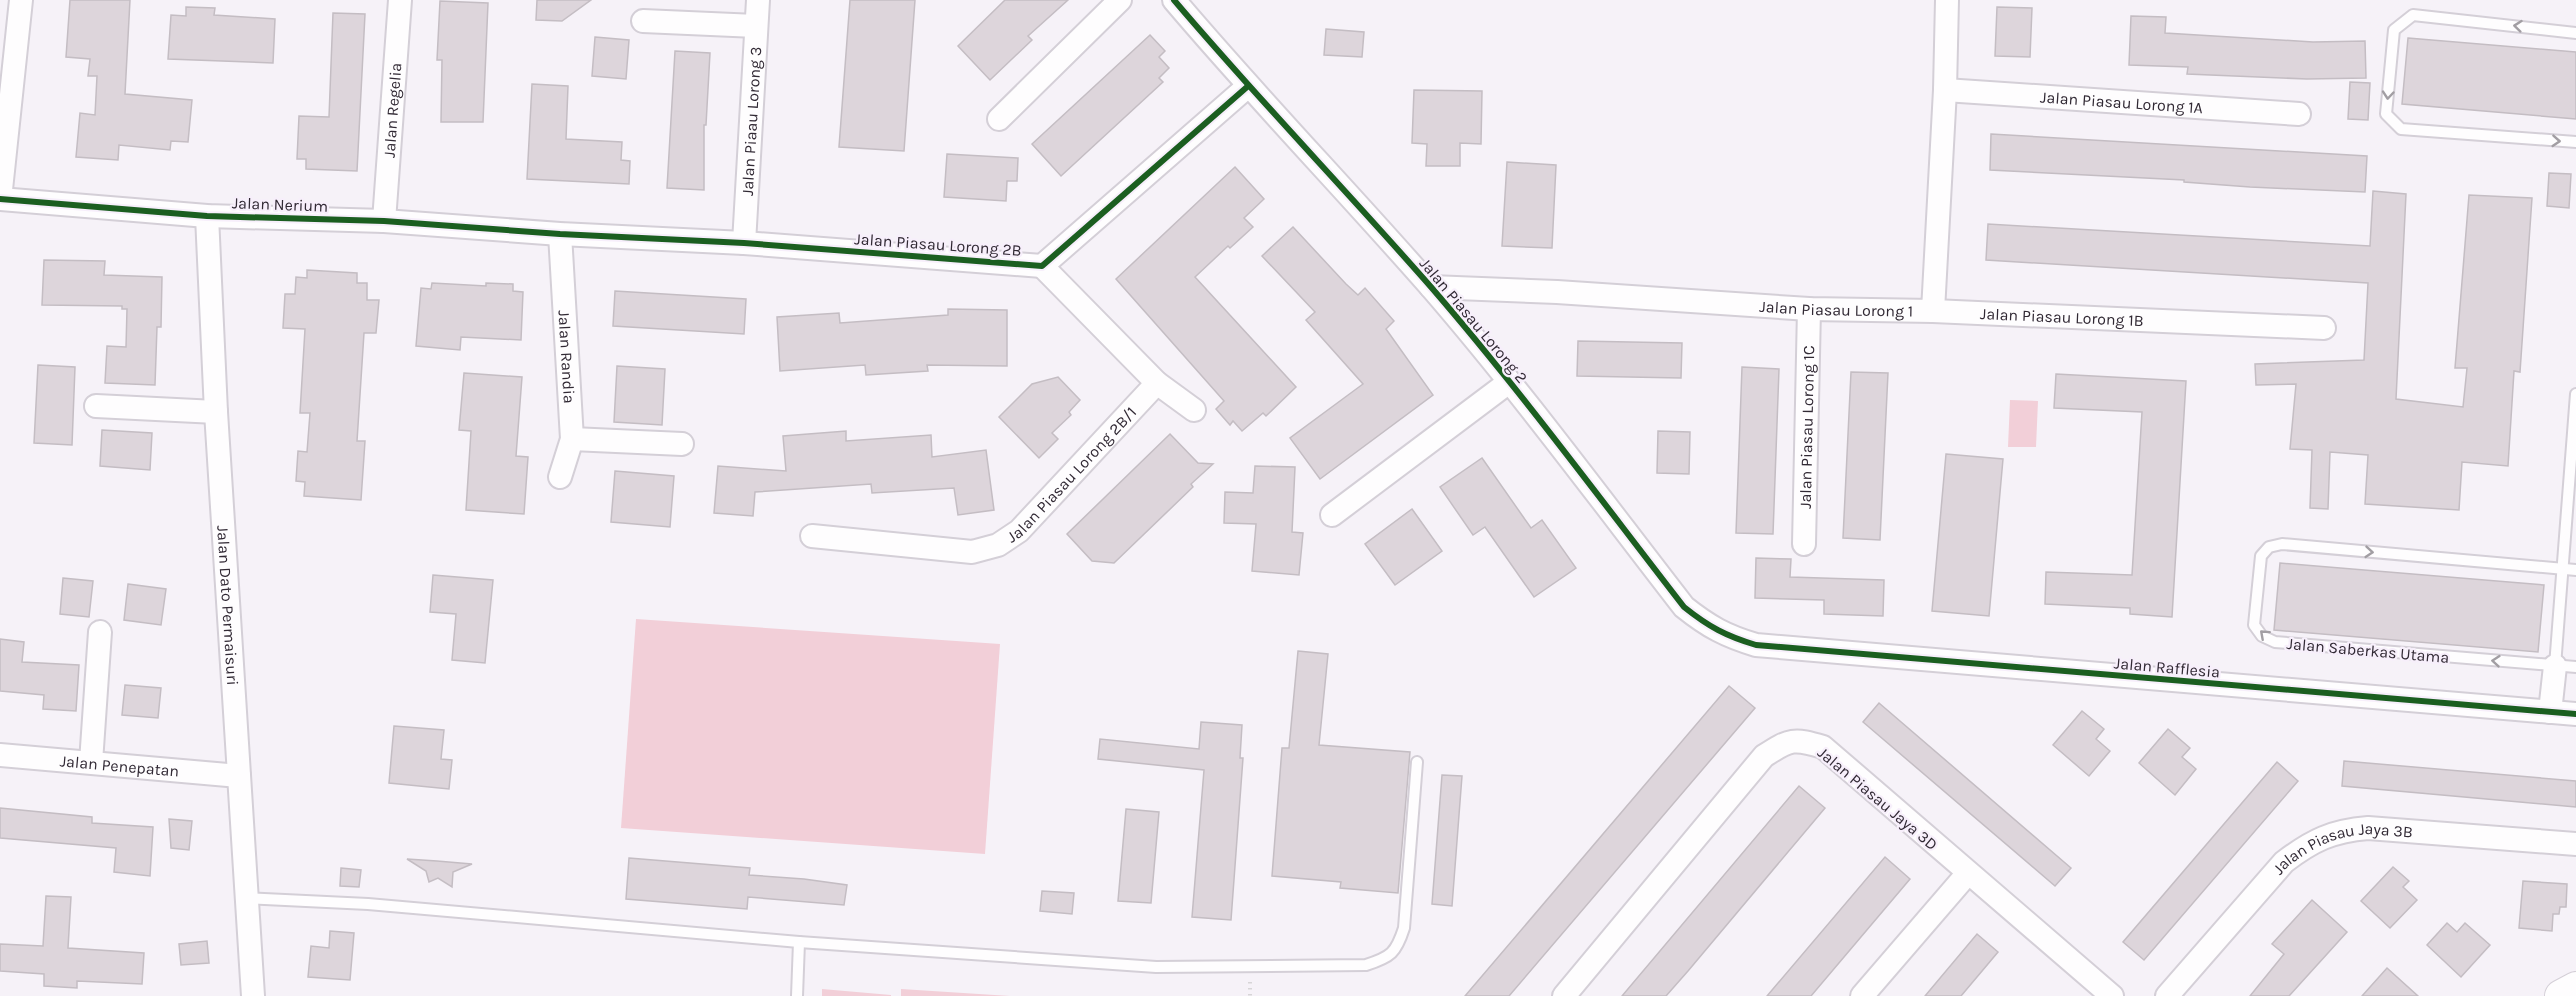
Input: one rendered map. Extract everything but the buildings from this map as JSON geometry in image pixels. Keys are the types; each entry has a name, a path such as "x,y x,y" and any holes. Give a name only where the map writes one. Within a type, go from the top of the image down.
{"street":[{"path":"0,199 21,0"},
{"name":"Jalan Regelia","path":"384,221 400,0"},
{"name":"Jalan Piaau Lorong 3","path":"744,243 758,0"},
{"path":"999,119 1120,0"},
{"name":"Jalan Piasau Lorong 2","path":"1174,0 1247,87 1431,287 1509,382 1684,607 1720,633 1756,645"},
{"name":"Jalan Piasau Lorong 1","path":"1431,287 1557,292 1809,309 1933,311 1945,90 1947,0"},
{"path":"643,21 756,26"},
{"name":"Jalan Piasau Lorong 2B","path":"560,234 744,243 1042,266 1247,87"},
{"name":"Jalan Piasau Lorong 1A","path":"1945,90 2299,114"},
{"name":"Jalan Nerium","path":"0,199 207,216 384,221 560,234"},
{"name":"Jalan Dato Permaisuri","path":"207,216 216,412 253,996"},
{"name":"Jalan Randia","path":"560,234 572,439 560,477"},
{"path":"1042,266 1157,383 1194,410"},
{"name":"Jalan Piasau Lorong 1C","path":"1804,544 1809,309"},
{"name":"Jalan Piasau Lorong 1B","path":"1933,311 2324,328"},
{"path":"1332,515 1509,382"},
{"name":"Jalan Piasau Lorong 2B/1","path":"812,536 972,552 999,545 1019,531 1157,383"},
{"path":"96,405 216,412"},
{"path":"572,439 682,444"},
{"path":"91,762 100,632"},
{"name":"Jalan Rafflesia","path":"1756,645 2576,714"},
{"path":"2550,712 2565,667"},
{"name":"Jalan Piasau Jaya 3D","path":"1564,996 1764,756 1785,742 1803,741 1823,747 2112,996"},
{"name":"Jalan Penepatan","path":"0,754 239,776"},
{"name":"Jalan Piasau Jaya 3B","path":"2167,996 2284,862 2307,844 2326,835 2346,829 2368,828 2576,844"},
{"path":"1862,996 1968,873"},
{"path":"2561,996 2576,988"}],"lane":[{"path":"2576,33 2413,15 2394,30 2386,114 2401,129 2576,142"},
{"path":"2565,667 2561,569 2573,461 2576,394"},
{"name":"Jalan Saberkas Utama","path":"2561,569 2282,544 2269,547 2261,556 2254,625 2262,636 2275,642 2565,667"},
{"path":"2561,569 2576,570"},
{"path":"246,898 368,904 800,942 1156,967 1366,965 1387,958 1398,946 1404,928 1417,762"},
{"path":"797,996 800,942"}],"shaded area":[{"path":"2010,400 2038,401 2036,447 2008,447"},
{"path":"636,619 1000,644 985,854 621,828"},
{"path":"822,989 891,995 891,996 822,996"},
{"path":"901,989 1010,996 901,996"}],"cycle path":[{"path":"1174,0 1464,326 1684,607 1718,630 1756,645 2576,714"},
{"path":"0,199 207,216 384,221 560,234 744,243 1042,266 1247,87"}]}
